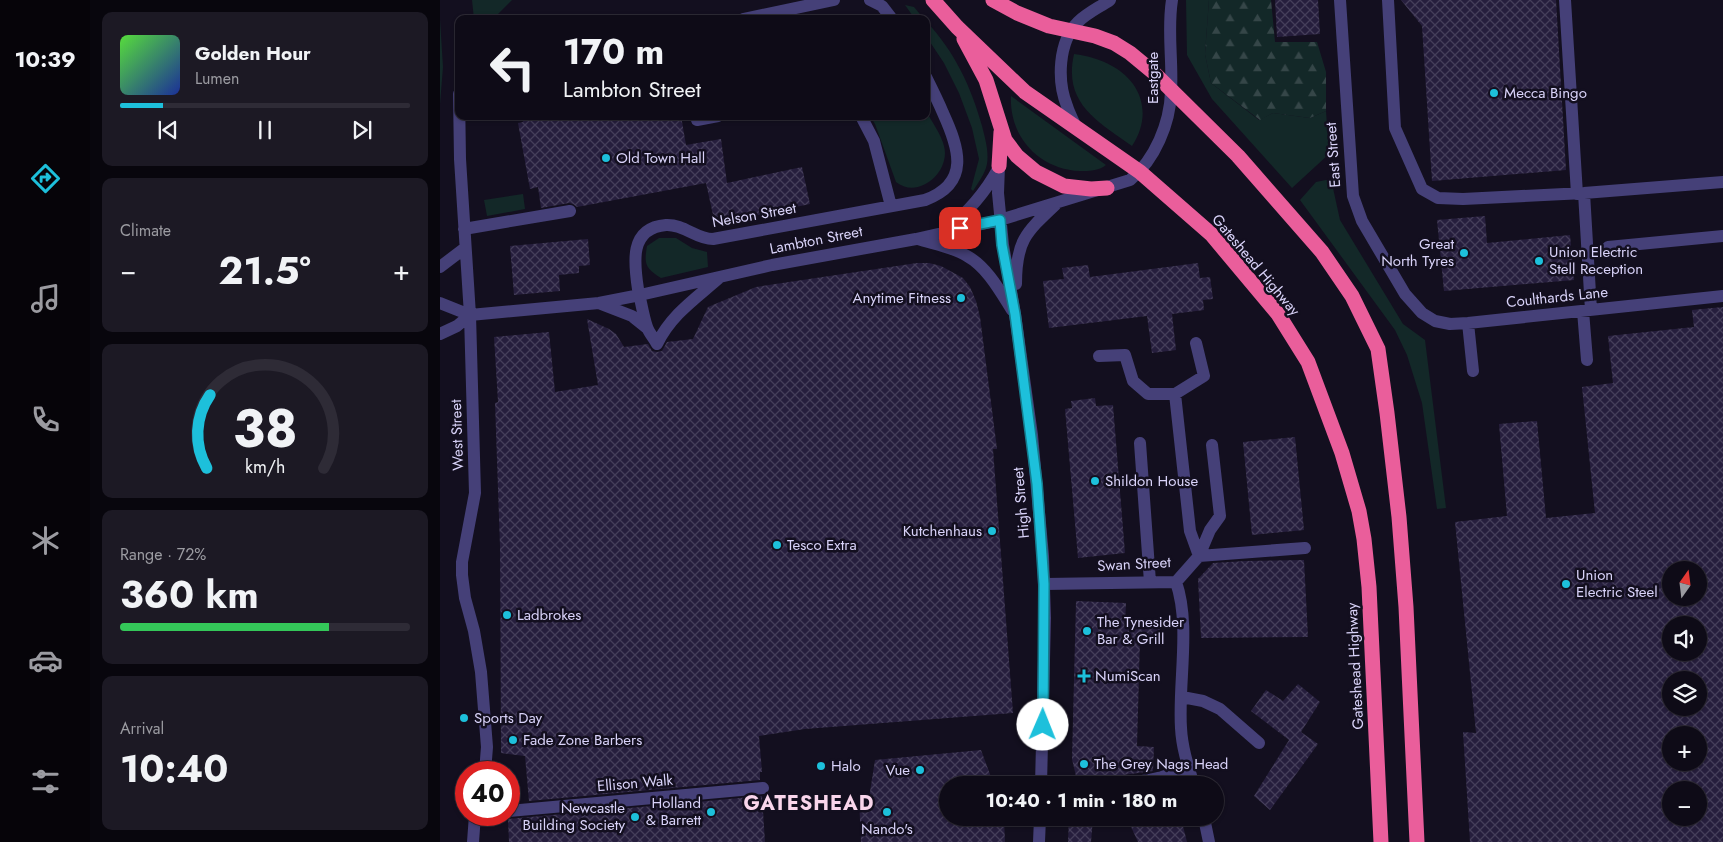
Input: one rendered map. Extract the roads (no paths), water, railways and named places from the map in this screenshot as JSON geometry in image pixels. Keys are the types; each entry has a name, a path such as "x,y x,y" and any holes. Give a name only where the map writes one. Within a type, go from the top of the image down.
{"highway":[{"name":"Gateshead Highway","path":"934,0 957,27 1025,92 1140,172 1211,234 1278,314 1308,362 1342,453 1359,511 1364,539 1369,587 1381,842"},
{"path":"993,0 1017,13 1049,26 1095,36 1114,43 1130,53 1153,72 1238,156 1322,252 1352,296 1378,349 1396,488 1406,607 1417,842"},
{"path":"957,27 986,80 1000,127 1010,148 1036,172 1064,186 1091,189 1107,188"},
{"path":"999,166 1000,127"}],"street":[{"path":"763,15 834,0"},
{"path":"1076,127 1066,104 1062,87 1062,57 1070,32 1078,22 1110,0"},
{"name":"Eastgate","path":"1058,202 1130,180 1140,172 1152,154 1164,128 1172,92 1169,40 1172,0"},
{"name":"East Street","path":"1340,0 1353,196 1362,221 1405,294"},
{"path":"1388,0 1395,128 1422,189 1438,198 1463,199 1581,194 1723,182"},
{"path":"1565,0 1581,194 1587,310 1587,360"},
{"path":"873,1 890,15"},
{"name":"Nelson Street","path":"647,328 634,261 642,236 657,227 672,225 702,238 713,240 925,200 944,190 951,181 958,156 956,144 930,86"},
{"name":"West Street","path":"459,120 460,159 470,315 474,492 462,562 462,575 481,672 488,747 486,761"},
{"path":"863,120 874,141 891,206"},
{"path":"943,232 967,211 986,189 999,166"},
{"name":"High Street","path":"999,166 998,193 1002,245 1015,314 1032,435 1044,584 1041,776"},
{"path":"1015,314 1016,264 1021,244 1039,220 1058,202"},
{"name":"Lambton Street","path":"640,295 772,265 916,239 1000,220 1058,202"},
{"path":"464,229 570,211"},
{"path":"1608,247 1723,236"},
{"path":"916,239 968,256 988,276 1015,314"},
{"path":"440,267 465,248"},
{"path":"599,303 632,316 647,328 657,344 664,329 680,312 720,277"},
{"name":"Coulthards Lane","path":"1405,294 1422,313 1435,321 1450,324 1723,296"},
{"path":"440,303 470,315 599,303 640,295"},
{"path":"440,334 457,326 470,315"},
{"path":"1468,323 1473,371"},
{"path":"1099,356 1125,355 1133,381 1148,394 1175,394 1204,376 1196,343"},
{"path":"1175,394 1190,531 1200,556"},
{"path":"1140,443 1150,582"},
{"path":"1200,556 1210,530 1220,516 1212,445"},
{"path":"1200,556 1306,548"},
{"name":"Swan Street","path":"1044,584 1176,582 1200,556"},
{"path":"1176,582 1182,603 1181,726 1183,748 1191,776"},
{"path":"1182,697 1203,701 1220,709 1259,743"},
{"path":"1167,776 1188,768"},
{"name":"Ellison Walk","path":"520,810 763,788"},
{"path":"473,842 474,826"},
{"path":"1039,842 1040,826"},
{"path":"1206,826 1209,842"}],"place":[{"name":"Mecca Bingo","path":"1494,93"},
{"name":"Old Town Hall","path":"606,158"},
{"name":"Great North Tyres","path":"1464,253"},
{"name":"Union Electric Stell Reception","path":"1539,261"},
{"name":"Anytime Fitness","path":"961,298"},
{"name":"Shildon House","path":"1095,481"},
{"name":"Kutchenhaus","path":"992,531"},
{"name":"Tesco Extra","path":"777,545"},
{"name":"Union Electric Steel","path":"1566,584"},
{"name":"Ladbrokes","path":"507,615"},
{"name":"The Tynesider Bar & Grill","path":"1087,631"},
{"name":"NumiScan","path":"1084,676"},
{"name":"Sports Day","path":"464,718"},
{"name":"Fade Zone Barbers","path":"513,740"},
{"name":"The Grey Nags Head","path":"1084,764"},
{"name":"Halo","path":"821,766"},
{"name":"Vue","path":"920,770"},
{"name":"Holland & Barrett","path":"711,812"},
{"name":"Nando's","path":"887,812"},
{"name":"Newcastle Building Society","path":"635,817"}],"district":[{"name":"GATESHEAD","path":"809,803"}]}
